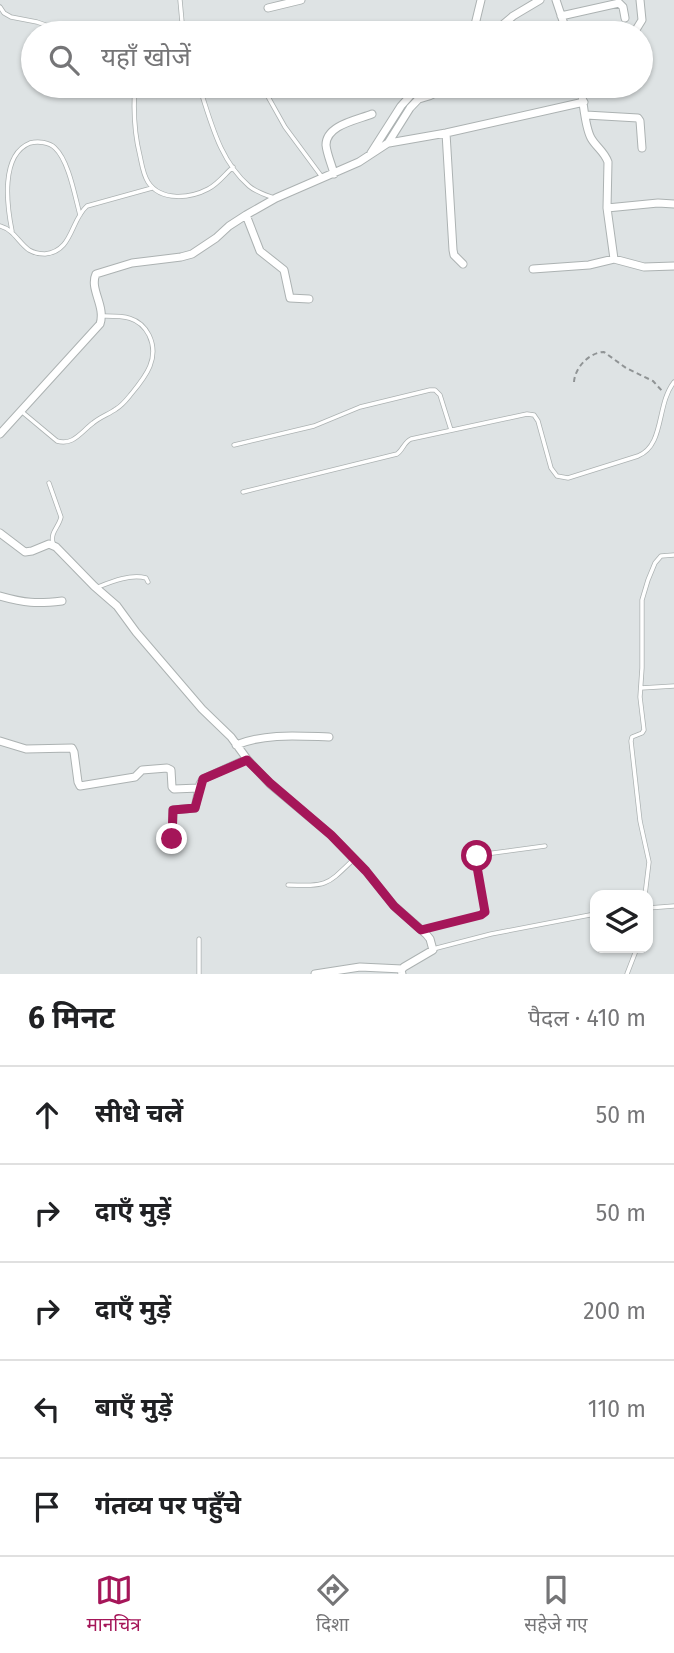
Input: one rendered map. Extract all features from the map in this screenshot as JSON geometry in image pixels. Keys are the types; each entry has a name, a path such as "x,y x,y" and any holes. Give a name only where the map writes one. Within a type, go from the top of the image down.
{"street":[{"path":"268,8 301,0"},
{"path":"476,21 481,0"},
{"path":"507,21 530,3 540,0"},
{"path":"556,0 563,21"},
{"path":"640,0 641,21"},
{"path":"561,16 619,3 623,7 625,18"},
{"path":"370,155 408,98"},
{"path":"0,434 98,327 102,316 93,280 96,274 132,264 192,254 229,226 276,198 359,162 388,143 417,99 421,98"},
{"path":"583,98 591,137 608,162 607,208 614,259"},
{"path":"388,143 584,102"},
{"path":"334,174 326,148 328,136 335,128 372,114"},
{"path":"586,115 638,118 642,148"},
{"path":"446,133 453,250 463,264"},
{"path":"607,208 652,203 674,204"},
{"path":"246,215 260,251 284,270 290,298 309,299"},
{"path":"533,269 589,265 614,259 644,267 674,266"},
{"path":"0,533 25,552 53,545 117,606 136,632 247,760 354,859 394,906 430,939 433,949 399,971 360,967 315,974"},
{"path":"0,596 37,604 62,601"},
{"path":"236,745 253,738 268,736 329,737"},
{"path":"0,741 26,749 72,748 80,786 135,777 142,770 167,768 171,770 174,789 199,788"},
{"path":"172,839 173,810 195,808 201,780 247,760"}],"lane":[{"path":"180,0 182,21"},
{"path":"0,7 2,14 32,21"},
{"path":"134,98 135,135 143,171 152,187 166,195 190,195 214,185 233,167"},
{"path":"203,98 218,143 233,167 249,186 276,198"},
{"path":"269,98 285,127 323,178"},
{"path":"12,232 6,206 8,166 23,146 32,142 48,144 56,149 62,158 80,215"},
{"path":"0,226 12,232 32,252 48,254 57,251 65,243 87,206 152,187"},
{"path":"21,411 64,443 74,439 97,419 124,402 147,374 154,356 152,341 136,320 124,316 102,316"},
{"path":"243,492 397,454 411,439 524,414 531,414 538,421 551,468 557,476 568,478 646,452 656,437 666,396 674,382"},
{"path":"234,445 314,426 360,407 430,390 435,390 440,395 451,430"},
{"path":"49,484 60,514 59,522 51,536 53,545"},
{"path":"646,890 649,862 640,821 631,741 632,737 644,730 641,688 644,593 658,558 674,555"},
{"path":"96,587 141,576 148,582"},
{"path":"641,688 674,686"},
{"path":"421,930 485,912 476,861 478,855 545,846"},
{"path":"288,885 317,886 328,883 354,859"},
{"path":"653,908 674,906"},
{"path":"433,949 491,934 590,915"},
{"path":"198,939 199,974"},
{"path":"628,974 635,953"}],"path":[{"path":"574,382 577,369 593,354 604,352 626,368 653,381 666,396"}],"route":[{"path":"172,839 173,810 195,808 203,779 247,760 331,835 366,871 394,906 421,930 485,912 477,856"}]}
